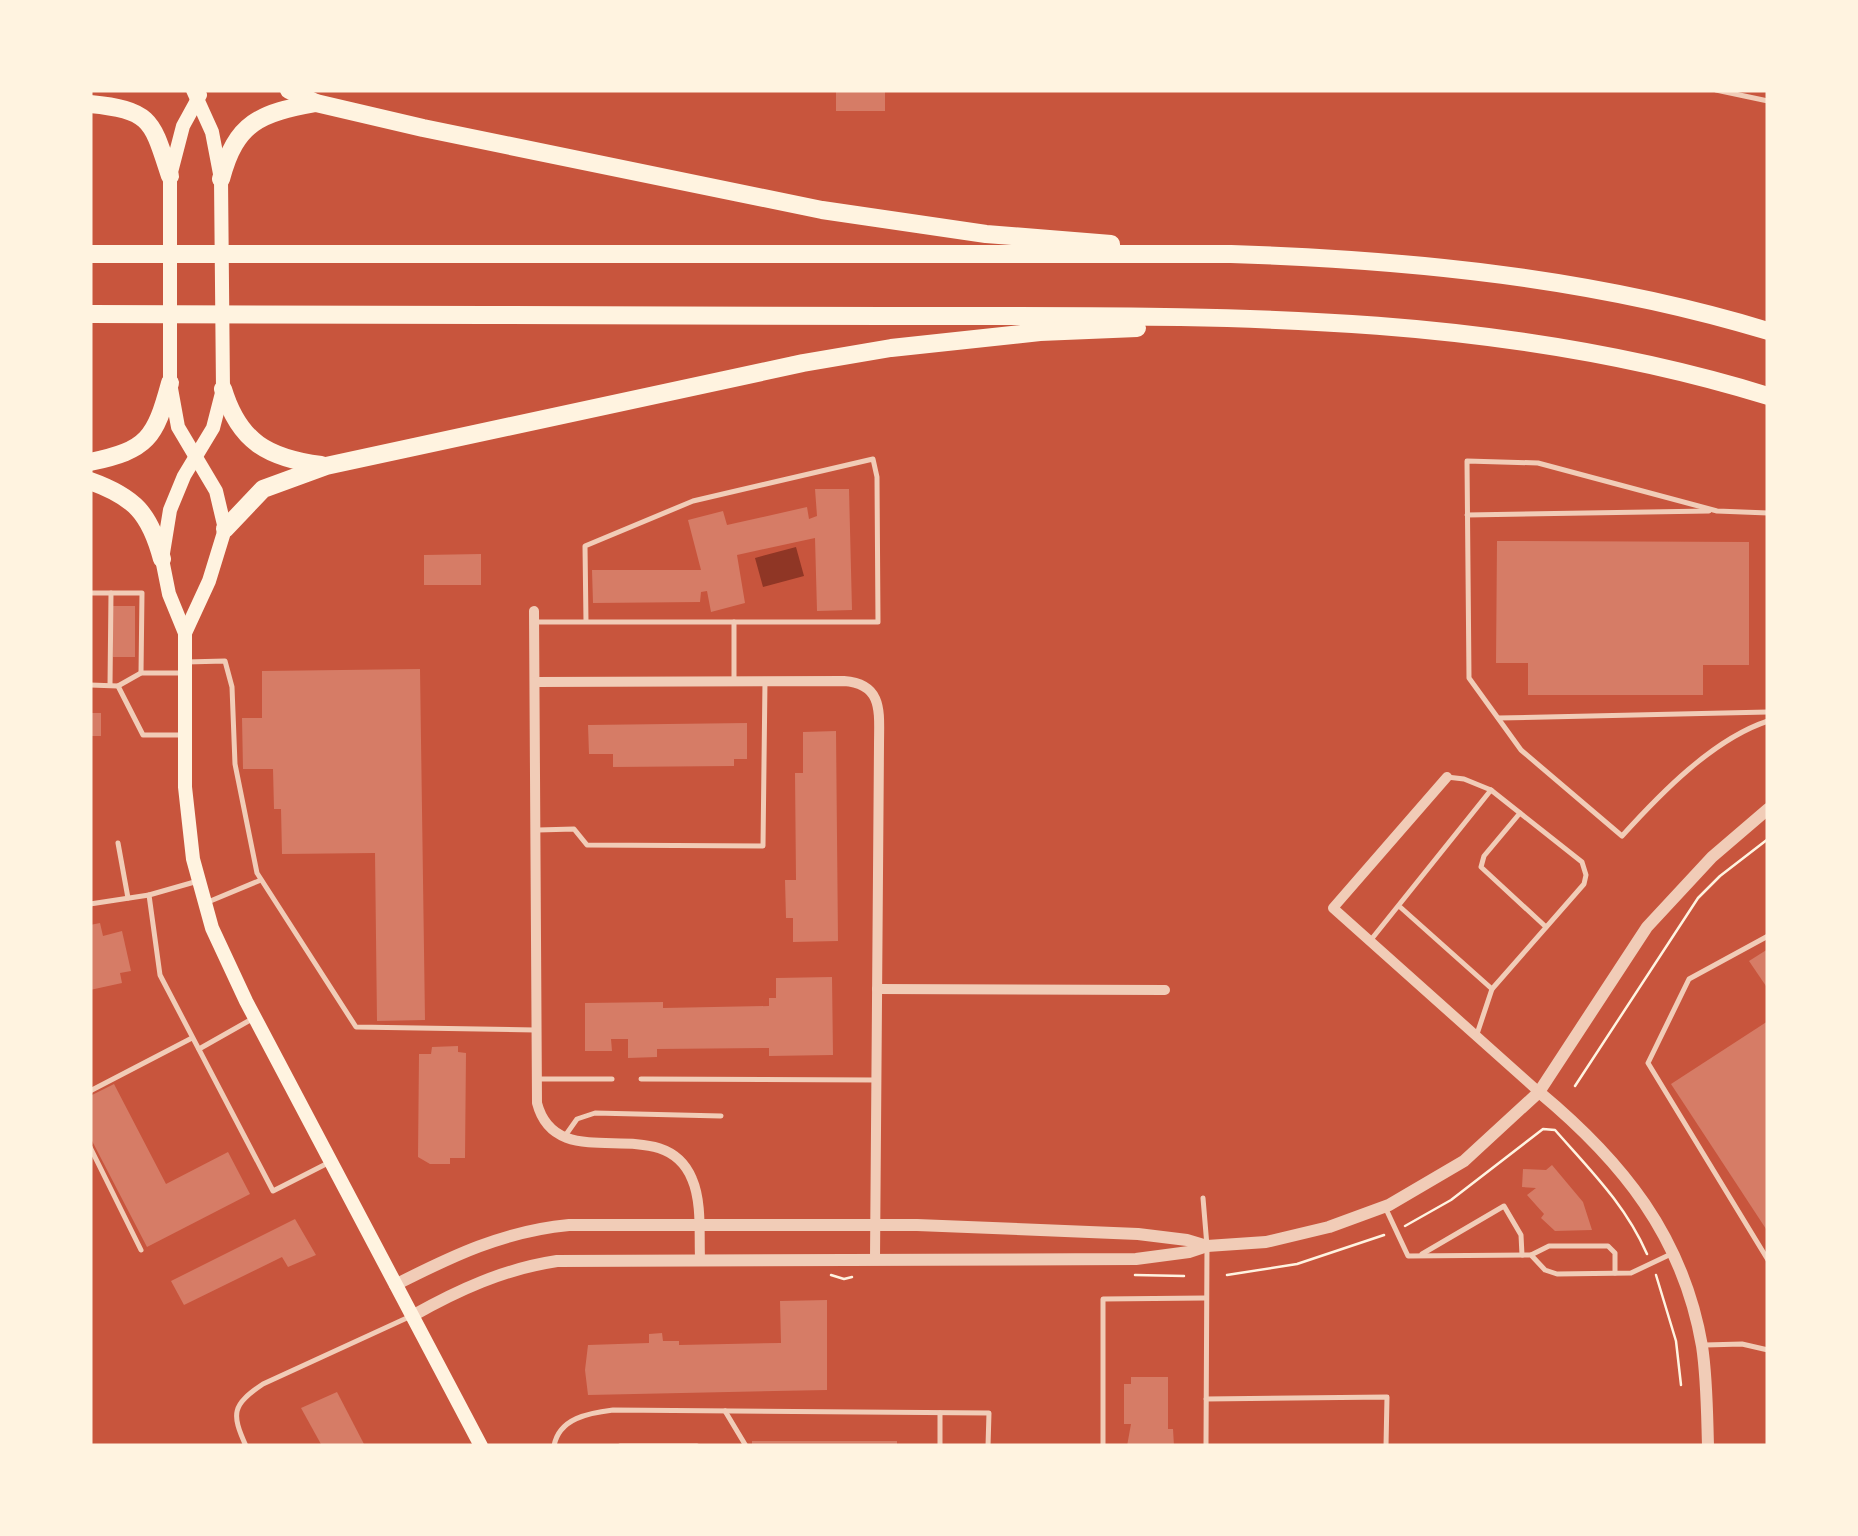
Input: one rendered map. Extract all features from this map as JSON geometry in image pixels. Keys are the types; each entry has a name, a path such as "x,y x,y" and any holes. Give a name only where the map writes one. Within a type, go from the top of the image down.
{"highway":[{"path":"90,101 107,90"},
{"path":"288,90 316,103 442,132 822,210 986,234 1231,254"},
{"path":"90,101 140,113 155,130 170,176"},
{"path":"221,179 229,150 244,128 277,110 316,103"},
{"path":"90,254 1231,254 1385,260 1482,270 1626,296 1768,331"},
{"path":"90,314 1307,320 1461,331 1534,342 1651,365 1768,396"},
{"path":"225,529 263,489 326,466 803,364 891,348 1040,332 1307,320"},
{"path":"90,462 139,446 158,426 170,383"},
{"path":"224,389 230,411 253,441 284,460 326,466"},
{"path":"90,481 140,509 153,527 162,559"}],"main road":[{"path":"185,633 210,582 225,529 216,491 178,427 170,383 170,176 198,93"},
{"path":"198,93 212,132 221,179 224,389 213,428 184,476 170,510 162,559 169,594 185,633 186,813 198,881 223,952 255,1017 481,1446"}],"street":[{"path":"534,616 536,1079 540,1116 563,1138 584,1143 638,1143 670,1153 692,1177 700,1258"},
{"path":"535,682 857,682 870,688 879,716 875,1258"},
{"path":"1447,777 1333,908 1593,1138 1628,1178 1673,1253 1687,1289 1702,1345 1708,1446"},
{"path":"412,1316 471,1284 533,1264 577,1259 1136,1259 1298,1236 1385,1206 1464,1161 1539,1092 1648,926 1712,857 1768,809"},
{"path":"877,989 1165,990"},
{"path":"395,1285 486,1241 515,1232 597,1224 875,1224 1138,1234 1207,1246"}],"lane":[{"path":"1716,90 1768,101"},
{"path":"534,616 586,622 878,622 877,477 873,459 693,501 585,546 586,622"},
{"path":"1717,511 1538,463 1467,461 1469,678 1520,750 1622,836 1658,796 1697,765 1748,728 1768,721"},
{"path":"1468,515 1768,513"},
{"path":"90,593 142,593 141,672"},
{"path":"111,593 114,685 143,735 184,735"},
{"path":"734,622 734,682"},
{"path":"90,686 114,685 141,672 225,661 232,688 235,764 261,880 356,1027 536,1030"},
{"path":"535,830 574,829 587,845 763,846 765,682"},
{"path":"1498,718 1768,712"},
{"path":"1447,777 1491,790 1582,862 1586,875 1584,884 1492,989 1476,1037"},
{"path":"1370,941 1491,790"},
{"path":"1520,813 1480,866 1547,927"},
{"path":"118,843 128,898"},
{"path":"204,904 261,880"},
{"path":"90,904 149,895 198,881"},
{"path":"149,895 160,974 272,1191 331,1162"},
{"path":"1399,906 1492,989"},
{"path":"1768,936 1689,979 1648,1063 1768,1260"},
{"path":"199,1049 255,1017"},
{"path":"90,1091 192,1038"},
{"path":"536,1079 612,1079"},
{"path":"641,1079 876,1080"},
{"path":"563,1138 577,1120 595,1113 721,1116"},
{"path":"90,1147 141,1250"},
{"path":"1203,1198 1207,1246 1206,1446"},
{"path":"1385,1206 1408,1256 1532,1255 1549,1246 1608,1246 1614,1253 1615,1273"},
{"path":"1419,1256 1504,1206 1521,1234 1522,1255"},
{"path":"1532,1255 1546,1270 1557,1274 1630,1273 1673,1253"},
{"path":"1104,1446 1103,1299 1204,1298"},
{"path":"246,1446 236,1424 236,1409 244,1397 263,1384 412,1316"},
{"path":"1702,1345 1742,1344 1768,1350"},
{"path":"1206,1398 1387,1397 1386,1446"},
{"path":"554,1446 562,1429 578,1417 613,1410 989,1414 988,1446"},
{"path":"725,1411 746,1446"},
{"path":"940,1413 940,1446"},
{"path":"620,1446 698,1446"}],"path":[{"path":"1574,1086 1698,898 1768,839"},
{"path":"1227,1276 1298,1264 1396,1230 1452,1200 1543,1129 1555,1130 1596,1172 1624,1210 1652,1264 1676,1341 1680,1385"}],"shaded area":[{"path":"796,547 804,576 763,587 755,558"}],"building":[{"path":"836,90 885,90 885,111 836,111"},
{"path":"815,489 849,489 852,610 817,611 815,538 737,555 745,603 711,612 707,591 701,592 700,602 593,603 592,570 701,570 688,520 723,511 727,525 807,507 809,519 817,516"},
{"path":"1497,541 1749,542 1749,665 1703,665 1703,695 1528,695 1528,663 1496,663"},
{"path":"481,554 481,585 424,585 424,555"},
{"path":"113,606 135,606 135,657 113,657"},
{"path":"420,669 425,1020 377,1021 375,853 282,854 281,809 274,809 273,769 243,769 242,718 262,718 262,671"},
{"path":"90,713 101,713 101,736 90,736"},
{"path":"747,723 747,759 734,759 734,766 613,767 613,754 589,754 588,725"},
{"path":"836,731 838,941 793,942 793,918 786,918 785,880 796,880 795,773 803,773 803,732"},
{"path":"100,923 103,936 122,931 131,971 120,973 122,983 90,990 90,925"},
{"path":"1768,949 1768,989 1749,961"},
{"path":"832,977 833,1055 769,1056 769,1048 657,1049 657,1057 628,1058 628,1039 611,1039 612,1051 585,1051 585,1003 663,1002 663,1008 769,1006 769,998 776,998 776,978"},
{"path":"1768,1021 1768,1232 1671,1084"},
{"path":"458,1046 458,1052 466,1053 465,1158 450,1158 450,1164 430,1164 418,1157 419,1054 431,1054 432,1047"},
{"path":"114,1084 166,1184 228,1152 250,1194 147,1247 90,1137 90,1096"},
{"path":"1552,1165 1583,1202 1592,1230 1555,1231 1541,1218 1544,1214 1527,1195 1536,1188 1522,1187 1523,1169 1546,1170"},
{"path":"295,1219 316,1255 288,1267 282,1257 184,1305 171,1281"},
{"path":"827,1300 827,1390 588,1395 588,1345 649,1343 649,1334 662,1333 663,1341 679,1341 679,1345 781,1343 780,1301"},
{"path":"1131,1377 1168,1377 1168,1429 1173,1429 1174,1446 1127,1446 1131,1424 1124,1424 1124,1384 1131,1384"},
{"path":"337,1392 365,1446 322,1446 301,1408"},
{"path":"752,1441 897,1441 897,1446 752,1446"}]}
